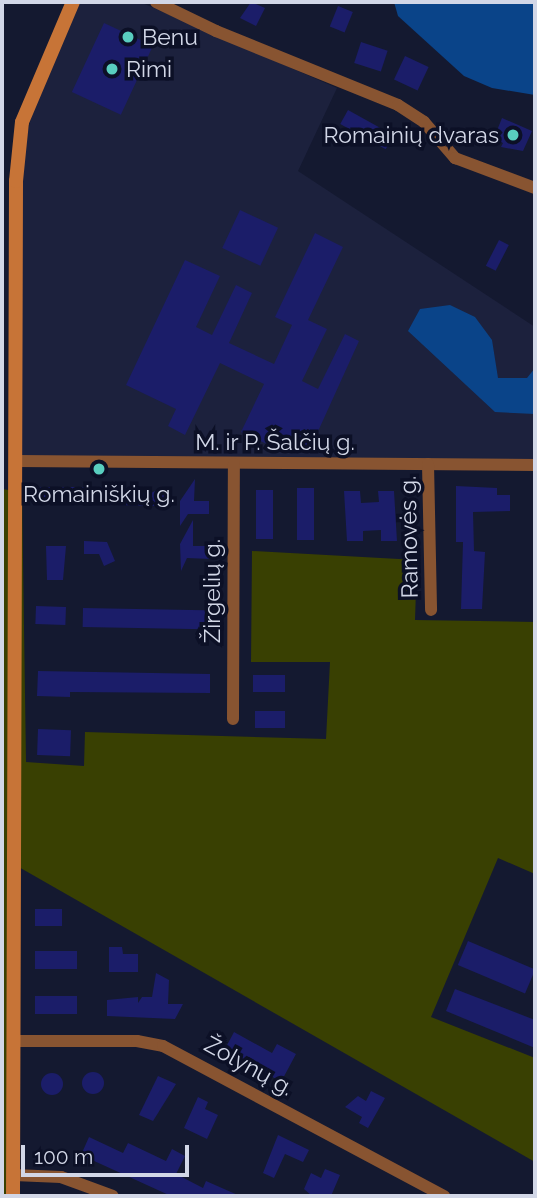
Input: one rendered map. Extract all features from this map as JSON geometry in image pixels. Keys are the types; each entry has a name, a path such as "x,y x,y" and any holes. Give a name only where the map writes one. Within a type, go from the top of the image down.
{"main road":[{"path":"13,1196 15,1041 9,482 16,461 19,138 33,91 73,2"}],"street":[{"path":"156,2 216,31 398,105 424,122 455,158 535,188"},
{"name":"M. ir P. Šalčių g.","path":"16,461 535,465"},
{"name":"Žirgelių g.","path":"233,719 234,464"},
{"name":"Ramovės g.","path":"428,464 431,610"},
{"name":"Žolynų g.","path":"15,1041 137,1041 163,1046 444,1196"},
{"path":"13,1175 61,1177 113,1196"}],"shaded area":[{"path":"80,2 140,2 337,88 298,171 535,327 535,460 21,456 23,148 32,115"}],"green space":[{"path":"2,489 22,492 26,762 84,766 85,732 326,739 330,662 251,662 252,551 417,560 415,620 535,622 535,874 498,858 431,1017 535,1058 535,1162 17,866 13,1196 2,1196"}],"water":[{"path":"394,2 535,3 535,95 492,88 464,76 398,16"},
{"path":"450,305 475,317 492,340 498,378 527,378 535,368 535,414 495,412 408,331 420,309"}],"building":[{"path":"251,2 265,8 256,26 240,18"},
{"path":"338,6 353,12 345,32 330,26"},
{"name":"Rimi","path":"104,23 153,46 121,115 72,92"},
{"path":"361,42 388,51 381,72 354,63"},
{"path":"405,56 429,67 418,91 394,80"},
{"path":"348,110 393,135 386,149 340,124"},
{"name":"Romainių dvaras","path":"502,118 532,131 523,151 501,147 503,143 494,138"},
{"path":"240,210 278,228 260,266 222,248"},
{"path":"315,233 343,247 308,320 327,329 302,381 318,389 345,334 359,341 310,449 277,433 271,446 241,432 264,384 220,363 185,435 168,426 176,409 126,385 185,260 220,276 196,327 212,335 236,285 252,293 229,343 274,364 292,325 275,317"},
{"path":"499,240 509,245 496,271 486,266"},
{"path":"195,479 194,501 209,501 209,514 188,514 180,526 180,501"},
{"path":"456,486 497,488 497,495 510,495 510,511 473,512 474,551 485,552 482,609 461,609 463,542 456,542"},
{"path":"40,487 119,487 119,493 151,493 161,488 167,500 155,506 40,503"},
{"path":"297,488 314,488 314,540 297,540"},
{"path":"256,490 273,490 273,539 256,539"},
{"path":"344,491 360,491 361,503 379,502 378,491 394,491 397,541 381,541 381,530 363,531 363,541 347,541"},
{"path":"193,520 193,546 211,546 211,559 187,558 181,571 180,544"},
{"path":"84,541 107,542 115,561 104,566 99,554 84,554"},
{"path":"46,546 66,546 63,580 47,580"},
{"path":"36,606 66,607 65,625 35,624"},
{"path":"83,608 205,610 205,629 83,627"},
{"path":"38,671 210,674 210,693 70,692 70,697 37,696"},
{"path":"253,675 285,675 285,692 253,692"},
{"path":"255,711 285,711 285,728 255,728"},
{"path":"38,729 71,730 70,756 37,755"},
{"path":"35,909 62,909 62,926 35,926"},
{"path":"468,941 535,969 525,993 458,965"},
{"path":"109,947 122,947 123,954 138,954 138,972 109,972"},
{"path":"35,951 77,951 77,969 35,969"},
{"path":"156,973 169,980 168,1004 183,1004 175,1019 107,1016 107,1000 138,997 138,1003 142,997 152,997"},
{"path":"455,989 535,1020 535,1048 446,1011"},
{"path":"35,996 77,996 77,1014 35,1014"},
{"path":"234,1032 272,1053 277,1044 296,1054 281,1082 225,1049"},
{"path":"93,1072 101,1075 104,1083 101,1091 93,1094 85,1091 82,1083 85,1075"},
{"path":"52,1073 60,1076 63,1084 60,1092 52,1095 44,1092 41,1084 44,1076"},
{"path":"158,1076 176,1084 153,1121 139,1115"},
{"path":"371,1091 385,1098 368,1128 359,1123 362,1117 345,1107 358,1096 366,1101"},
{"path":"198,1097 208,1102 205,1109 218,1115 207,1139 184,1128"},
{"path":"278,1135 309,1150 303,1162 285,1154 274,1178 263,1173"},
{"path":"89,1137 123,1153 128,1143 166,1161 172,1149 185,1156 176,1174 203,1188 206,1181 240,1196 171,1196 81,1155"},
{"path":"325,1169 340,1175 331,1196 312,1196 304,1189 311,1173 321,1178"}],"place":[{"name":"Benu","path":"128,37"},
{"name":"Rimi","path":"112,69"},
{"name":"Romainių dvaras","path":"513,135"},
{"name":"Romainiškių g.","path":"99,469"}]}
